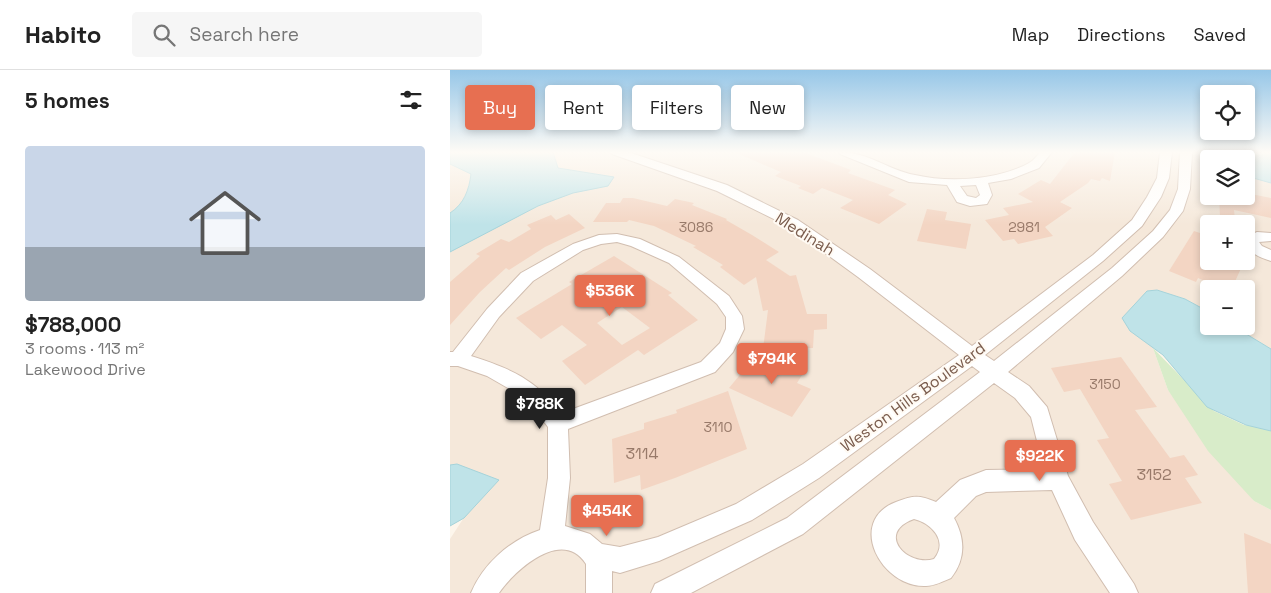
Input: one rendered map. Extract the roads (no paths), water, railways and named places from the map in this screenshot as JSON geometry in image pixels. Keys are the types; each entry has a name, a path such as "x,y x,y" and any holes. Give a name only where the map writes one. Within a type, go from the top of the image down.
{"street":[{"name":"Medinah","path":"688,176 722,188 793,223 864,273 1022,392 1040,413 1058,479 1084,531 1125,593"},
{"path":"906,176 913,179 966,183 1004,176"},
{"name":"Weston Hills Boulevard","path":"596,555 620,560 659,549 744,512 811,471 973,355 1098,258 1137,223 1154,197 1163,176"},
{"name":"Weston Hills Boulevard","path":"664,593 795,526 994,372 1117,272 1158,234 1176,211 1184,189 1185,176"},
{"path":"952,182 956,194 962,201 972,203 982,201 986,195 981,180"},
{"path":"1271,237 1257,236 1251,241 1257,249 1271,256"},
{"path":"551,538 559,478 558,424 539,400 522,386 494,371 454,359 527,276 578,247 599,240 617,238 636,242 674,260 723,300 734,316 735,329 727,347 708,367 558,424"},
{"path":"938,517 968,488 986,481 1058,479"},
{"path":"484,593 491,580 508,562 528,548 551,538 575,540 588,546 596,555 601,575 599,593"}],"water":[{"path":"471,176 614,177 608,186 573,193 538,206 450,252 450,213 459,205 469,186"},
{"path":"1255,176 1271,176 1271,183 1255,179"},
{"path":"1157,290 1185,299 1200,307 1200,335 1248,335 1271,349 1271,431 1246,425 1207,407 1163,355 1130,331 1122,318 1147,291"},
{"path":"457,464 499,480 464,518 450,526 450,465"}]}
